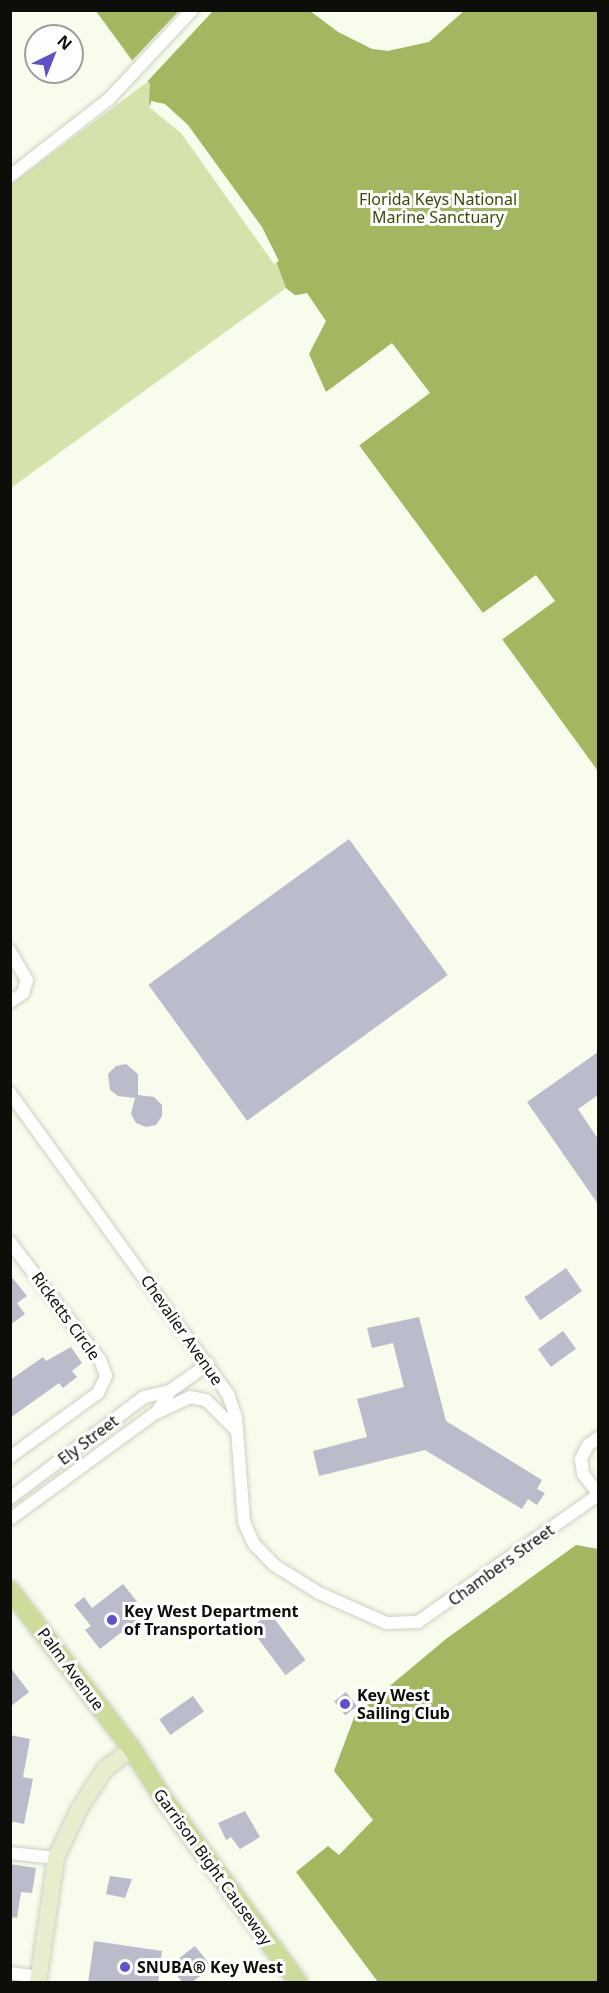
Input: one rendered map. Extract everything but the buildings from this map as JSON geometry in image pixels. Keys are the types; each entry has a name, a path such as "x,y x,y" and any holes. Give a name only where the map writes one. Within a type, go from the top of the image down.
{"main road":[{"name":"Palm Avenue","path":"10,1590 132,1749"},
{"name":"Garrison Bight Causeway","path":"132,1749 171,1810 298,1983"}],"street":[{"path":"10,176 124,85 192,10"},
{"path":"10,951 27,980 22,993 10,1002"},
{"name":"Chevalier Avenue","path":"10,1093 228,1394 237,1431 244,1522 254,1544 274,1564 319,1593 386,1623 399,1624"},
{"name":"Ricketts Circle","path":"10,1242 100,1360 106,1376 98,1393 10,1457"},
{"name":"Ely Street","path":"14,1495 144,1398 170,1391 208,1364"},
{"name":"Ely Street","path":"157,1412 170,1391"},
{"name":"Ely Street","path":"10,1519 157,1412 190,1397 206,1400 237,1431"},
{"path":"598,1438 588,1445 581,1459 584,1474 598,1494"},
{"path":"84,1443 95,1457"},
{"name":"Chambers Street","path":"399,1624 418,1622 444,1607 598,1494"},
{"path":"14,1495 27,1506"},
{"path":"10,1973 38,1980 57,1858 79,1809 105,1769 132,1749"},
{"path":"10,1853 57,1858"}],"green space":[{"name":"Florida Keys National Marine Sanctuary","path":"96,11 310,11 338,32 372,49 388,51 429,42 464,11 598,11 598,771 502,639 508,635 489,609 483,613 359,445 367,439 314,310 286,288 11,488 10,185 147,82"}],"shaded area":[{"name":"Florida Keys National Marine Sanctuary","path":"96,11 310,11 338,32 372,49 388,51 429,42 464,11 598,11 598,771 502,639 508,635 489,609 483,613 359,445 367,439 330,389 322,395 302,359 319,326 314,310 286,288 275,258 183,131 149,104 150,84"},
{"path":"576,1545 598,1549 598,1982 378,1982 296,1872 328,1846 339,1855 373,1820 334,1771 355,1715 446,1639"}],"pier":[{"path":"179,11 213,11 145,84 130,63"},
{"path":"151,101 165,104 188,125 262,227 279,261 274,264 181,133 150,108"},
{"path":"307,293 326,321 309,354 326,392 392,343 430,393 357,447 363,439 330,393 320,397 299,360 316,326 311,311 292,296"},
{"path":"536,575 555,601 500,641 505,634 488,613 480,615"}],"place":[{"name":"Key West Department of Transportation","path":"112,1620"},
{"name":"Key West Sailing Club","path":"345,1704"},
{"name":"SNUBA® Key West","path":"125,1967"}]}
